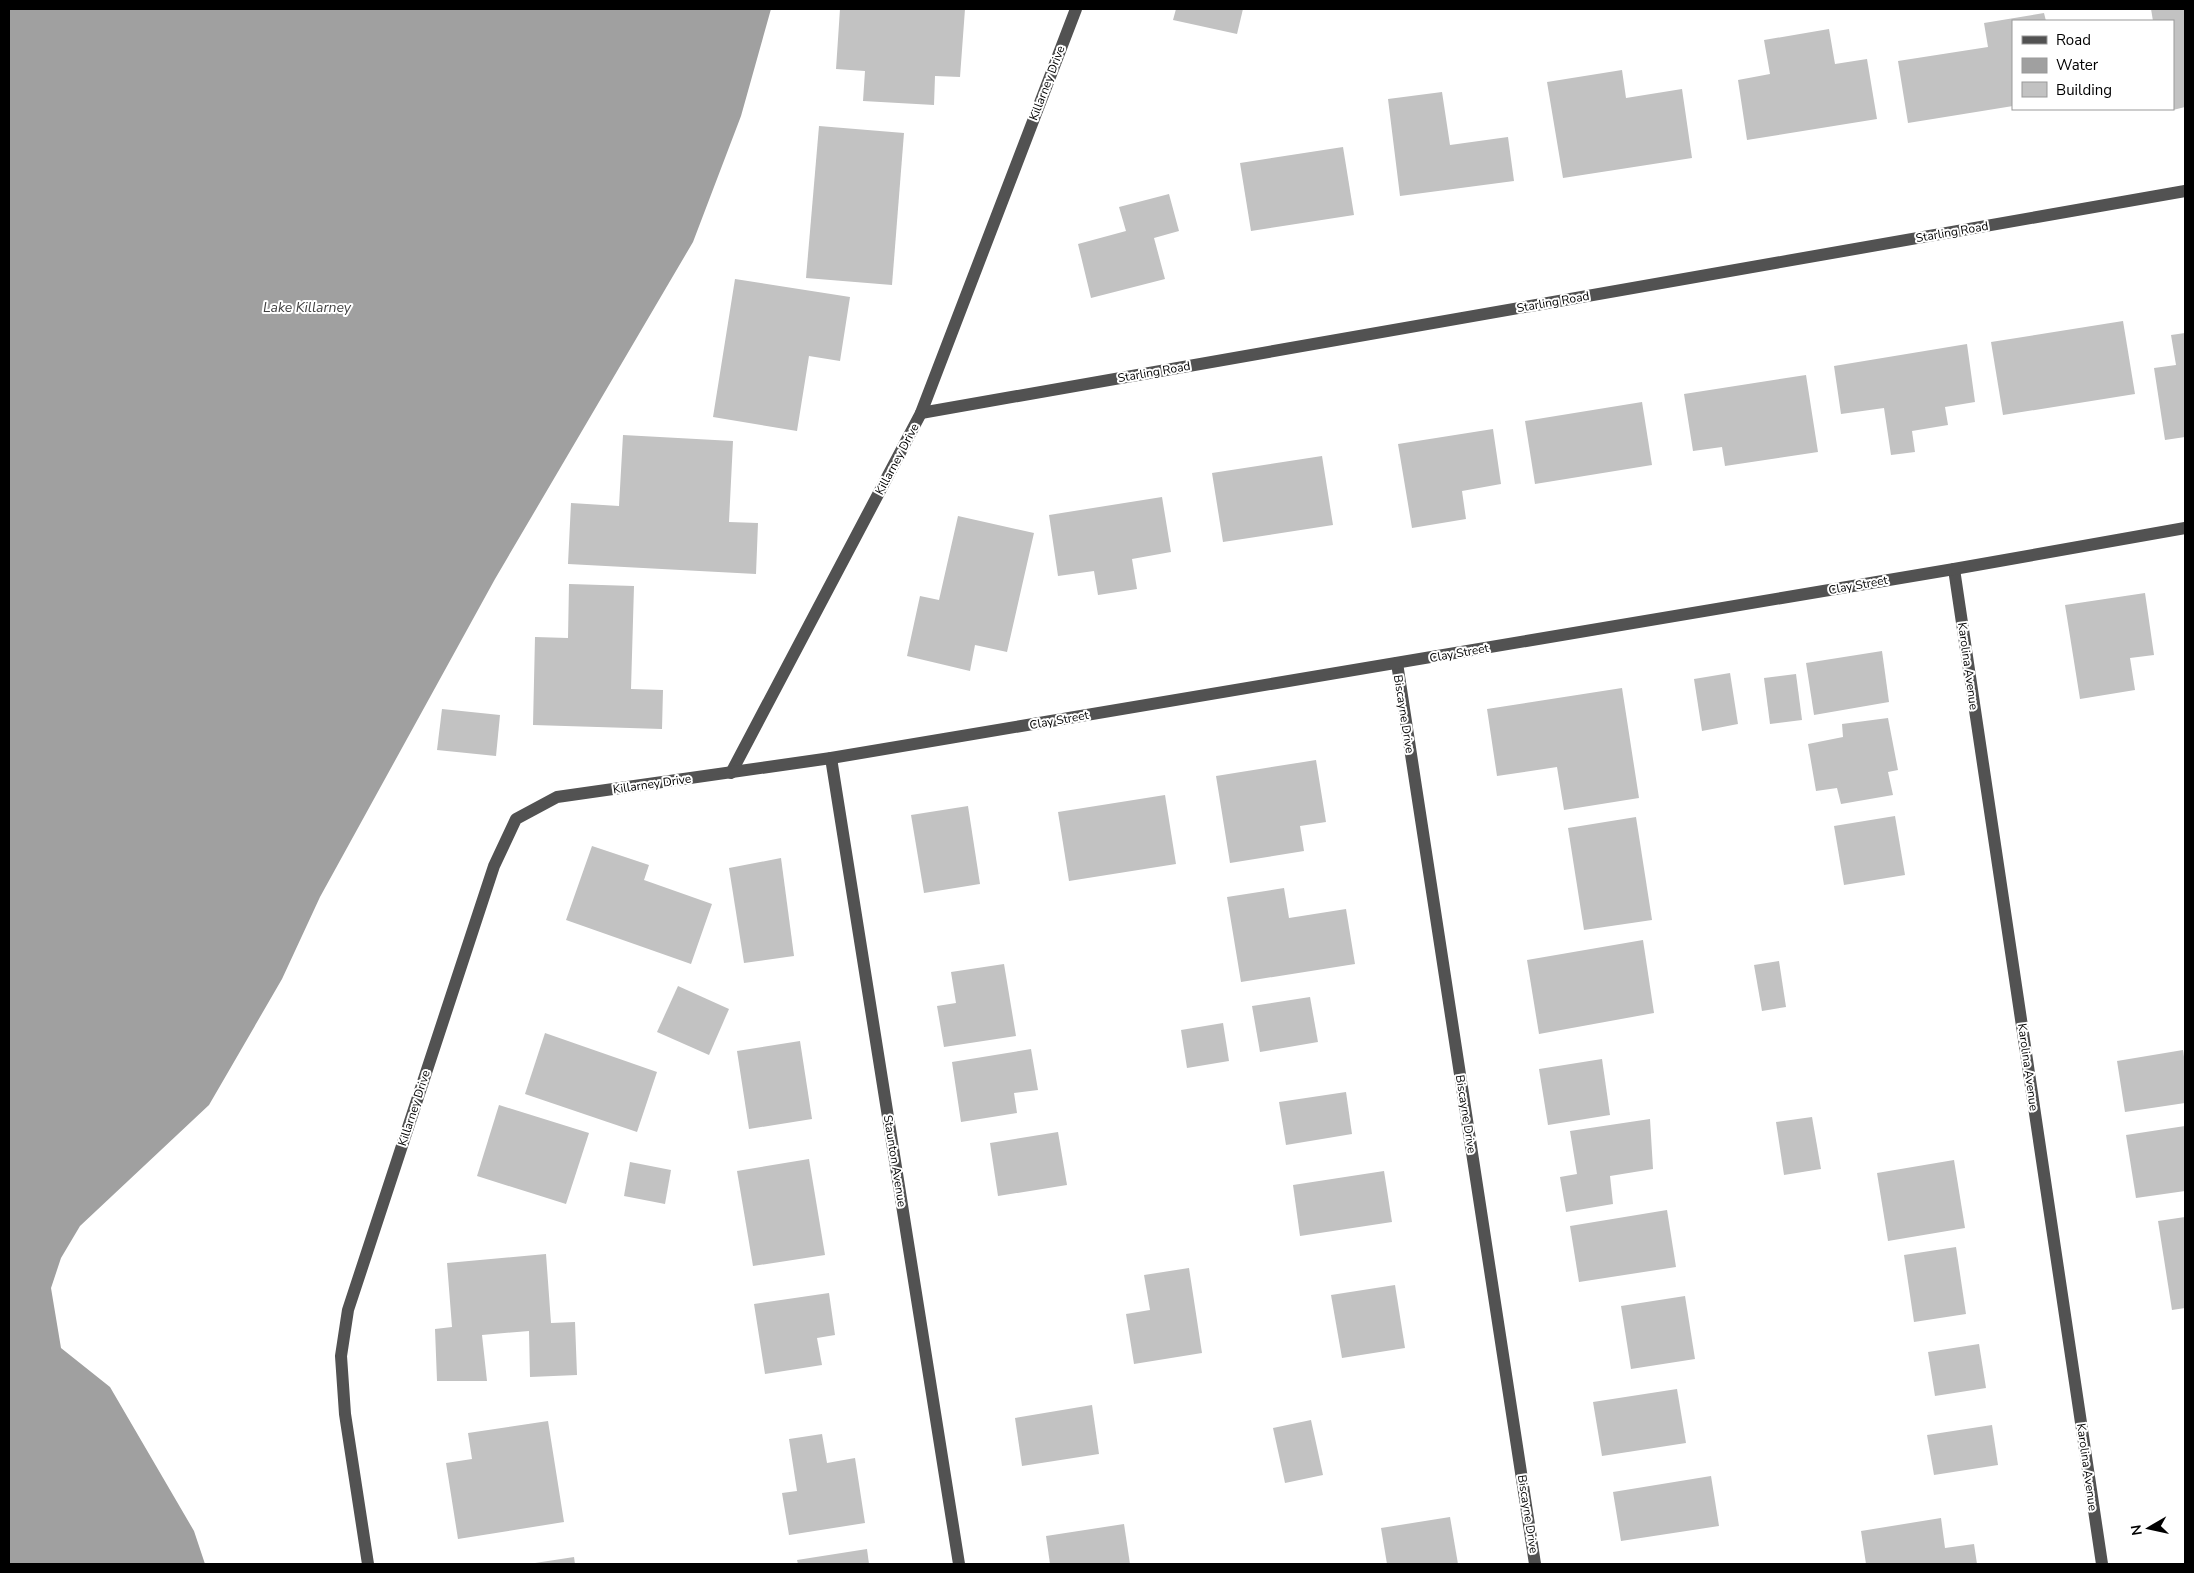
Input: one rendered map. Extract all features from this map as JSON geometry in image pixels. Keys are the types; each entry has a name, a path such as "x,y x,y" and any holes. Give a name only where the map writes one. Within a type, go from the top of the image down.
{"street":[{"name":"Killarney Drive","path":"368,1564 345,1414 340,1356 348,1310 494,866 516,818 557,797 731,773 921,413 1076,9"},
{"name":"Starling Road","path":"921,413 2185,191"},
{"name":"Clay Street","path":"731,773 1397,664 2185,528"},
{"name":"Karolina Avenue","path":"1954,569 2102,1564"},
{"name":"Biscayne Drive","path":"1397,664 1535,1564"},
{"name":"Staunton Avenue","path":"831,758 959,1564"}],"water":[{"name":"Lake Killarney","path":"9,9 771,9 741,116 693,242 495,579 320,897 282,979 209,1105 80,1226 61,1258 51,1288 61,1348 110,1387 194,1531 205,1564 9,1564"}],"building":[{"path":"840,9 965,9 960,77 935,76 934,105 863,101 865,71 836,69"},
{"path":"1176,9 1243,9 1237,34 1173,20"},
{"path":"2151,9 2185,9 2185,107 2174,110 2174,20 2153,20"},
{"path":"2044,13 2046,20 2012,20 2012,106 1908,123 1898,61 1988,47 1984,23"},
{"path":"1829,29 1835,64 1867,59 1877,119 1747,140 1738,80 1770,74 1764,40"},
{"path":"1622,70 1626,98 1682,89 1692,158 1563,178 1547,82"},
{"path":"1442,92 1450,145 1508,137 1514,181 1400,196 1388,99"},
{"path":"819,126 904,133 892,285 806,278"},
{"path":"1343,147 1354,215 1251,231 1240,163"},
{"path":"1169,194 1179,231 1154,238 1165,279 1091,298 1078,244 1126,231 1119,207"},
{"path":"735,279 850,297 840,361 809,356 797,431 713,417"},
{"path":"2123,321 2135,394 2003,415 1991,342"},
{"path":"2185,333 2185,437 2165,440 2154,368 2176,365 2171,335"},
{"path":"1967,344 1975,402 1945,407 1948,425 1912,431 1915,452 1891,455 1884,408 1841,414 1834,366"},
{"path":"1806,375 1818,452 1725,466 1722,447 1693,451 1684,394"},
{"path":"1642,402 1652,465 1535,484 1525,421"},
{"path":"1493,429 1501,484 1462,491 1466,519 1412,528 1398,444"},
{"path":"623,435 733,441 729,522 758,523 756,574 568,564 571,503 619,506"},
{"path":"1322,456 1333,525 1223,542 1212,473"},
{"path":"1162,497 1171,552 1132,559 1137,589 1098,595 1094,571 1058,576 1049,515"},
{"path":"958,516 1034,533 1007,652 975,645 970,671 907,656 920,596 939,600"},
{"path":"569,584 634,586 631,689 663,690 662,729 533,725 535,637 568,638"},
{"path":"2145,593 2154,655 2130,658 2135,690 2080,699 2065,605"},
{"path":"1882,651 1889,702 1814,715 1806,663"},
{"path":"1730,673 1738,724 1702,731 1694,679"},
{"path":"1796,674 1802,720 1770,724 1764,678"},
{"path":"1622,688 1639,798 1564,810 1557,767 1497,776 1487,709"},
{"path":"442,709 500,715 496,756 437,750"},
{"path":"1888,718 1898,770 1888,772 1893,795 1841,804 1837,788 1816,791 1808,744 1843,737 1842,724"},
{"path":"1316,760 1326,822 1300,826 1304,851 1230,863 1216,776"},
{"path":"1165,795 1176,864 1069,881 1058,812"},
{"path":"968,806 980,884 924,893 911,815"},
{"path":"1895,816 1905,875 1844,885 1834,826"},
{"path":"1636,817 1652,920 1584,930 1568,828"},
{"path":"592,846 649,865 644,880 712,904 691,964 566,920"},
{"path":"781,858 794,956 744,963 729,868"},
{"path":"1284,888 1289,918 1346,909 1355,964 1241,982 1227,897"},
{"path":"1643,940 1654,1013 1539,1034 1527,960"},
{"path":"1779,961 1786,1007 1762,1011 1754,965"},
{"path":"1004,964 1016,1036 944,1047 937,1006 956,1003 951,972"},
{"path":"678,986 729,1009 709,1055 657,1032"},
{"path":"1310,997 1318,1042 1260,1052 1252,1006"},
{"path":"1223,1023 1229,1061 1187,1068 1181,1030"},
{"path":"545,1033 657,1072 637,1132 525,1094"},
{"path":"800,1041 812,1119 749,1129 737,1051"},
{"path":"1031,1049 1038,1090 1014,1093 1017,1113 961,1122 952,1062"},
{"path":"2183,1050 2185,1103 2125,1112 2117,1061"},
{"path":"1602,1059 1610,1115 1548,1125 1539,1069"},
{"path":"1346,1092 1352,1134 1286,1145 1279,1102"},
{"path":"499,1105 589,1133 566,1204 477,1176"},
{"path":"1812,1117 1821,1169 1784,1175 1776,1122"},
{"path":"1650,1119 1653,1169 1610,1176 1613,1204 1566,1212 1560,1177 1577,1174 1570,1131"},
{"path":"2185,1126 2185,1191 2136,1198 2126,1135"},
{"path":"1058,1132 1067,1185 998,1196 990,1143"},
{"path":"809,1159 825,1255 753,1266 737,1171"},
{"path":"1954,1160 1965,1228 1888,1241 1877,1173"},
{"path":"630,1162 671,1170 665,1204 624,1196"},
{"path":"1384,1171 1392,1222 1300,1236 1293,1185"},
{"path":"1667,1210 1676,1267 1579,1282 1570,1226"},
{"path":"2185,1217 2185,1308 2172,1310 2158,1221"},
{"path":"1956,1247 1966,1314 1914,1322 1904,1255"},
{"path":"546,1254 551,1323 575,1322 577,1375 530,1377 529,1331 482,1335 487,1381 437,1381 435,1329 452,1327 447,1263"},
{"path":"1189,1268 1202,1353 1134,1364 1126,1314 1150,1310 1144,1275"},
{"path":"1395,1285 1405,1348 1342,1358 1331,1295"},
{"path":"829,1293 835,1335 817,1338 822,1365 765,1374 754,1304"},
{"path":"1685,1296 1695,1359 1631,1369 1621,1306"},
{"path":"1979,1344 1986,1388 1935,1396 1928,1352"},
{"path":"1677,1389 1686,1443 1602,1456 1593,1402"},
{"path":"1092,1405 1099,1454 1022,1466 1015,1418"},
{"path":"1311,1420 1323,1475 1285,1483 1273,1428"},
{"path":"548,1421 564,1522 458,1539 446,1463 472,1459 468,1433"},
{"path":"1992,1425 1998,1465 1934,1475 1927,1435"},
{"path":"822,1434 827,1463 855,1458 865,1523 789,1535 782,1493 797,1491 789,1439"},
{"path":"1711,1476 1719,1526 1621,1541 1613,1492"},
{"path":"1450,1517 1458,1564 1387,1564 1381,1528"},
{"path":"1941,1518 1945,1548 1974,1544 1977,1564 1866,1564 1861,1531"},
{"path":"1124,1524 1130,1564 1050,1564 1046,1536"},
{"path":"867,1549 869,1564 798,1564 797,1560"},
{"path":"574,1557 575,1564 535,1564 535,1563"}]}
